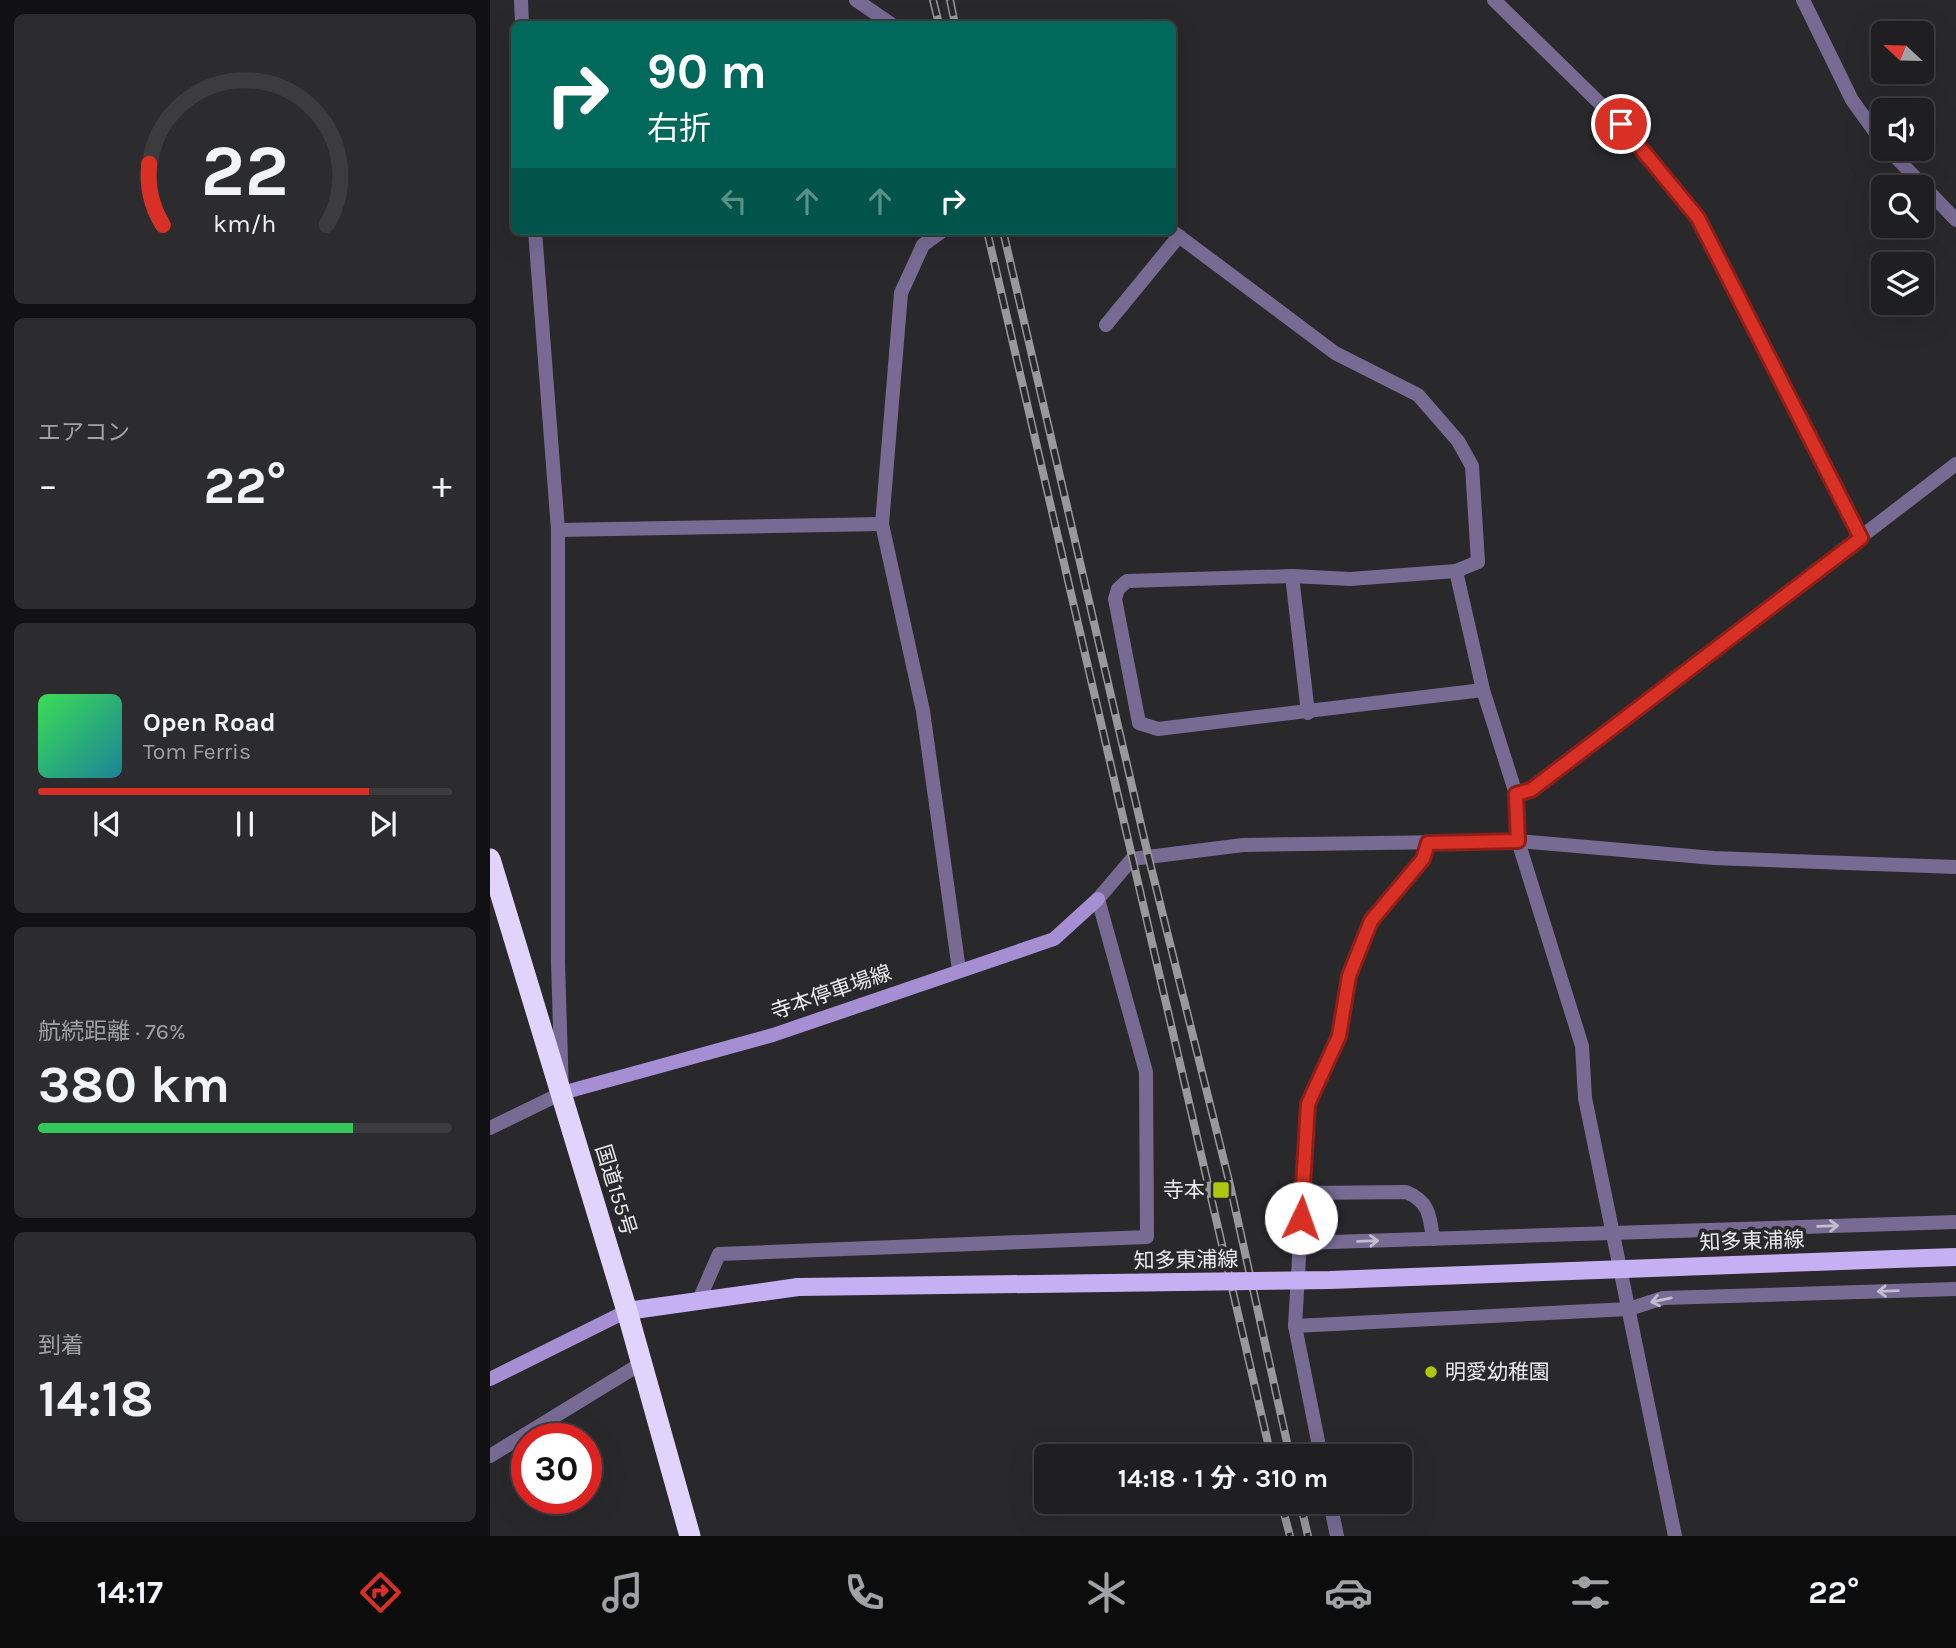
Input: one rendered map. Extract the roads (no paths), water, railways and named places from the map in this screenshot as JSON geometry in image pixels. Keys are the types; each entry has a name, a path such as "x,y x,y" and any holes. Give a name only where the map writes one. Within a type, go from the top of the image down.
{"highway":[{"name":"国道155号","path":"490,859 627,1311 690,1536"}],"main road":[{"name":"寺本停車場線","path":"562,1093 773,1035 1054,939 1098,899"},
{"name":"知多東浦線","path":"627,1311 798,1287 1316,1280 1956,1257"},
{"path":"490,1379 627,1311"}],"street":[{"path":"520,0 522,21"},
{"path":"856,0 887,21"},
{"path":"1494,0 1621,124 1698,218 1861,538"},
{"path":"1803,0 1852,100 1871,126"},
{"path":"1899,161 1956,220"},
{"path":"490,1128 562,1093 558,963 558,530 535,235"},
{"path":"937,235 923,245 901,293 882,524 923,710 959,970"},
{"path":"1106,325 1174,235"},
{"path":"1176,235 1335,353 1418,395 1458,441 1472,466 1478,562 1456,571 1350,579 1292,576 1127,581 1118,589 1115,599 1139,723 1158,729 1483,690"},
{"path":"1516,794 1531,790 1956,464"},
{"path":"558,530 882,524"},
{"path":"1456,571 1483,690 1516,794 1518,841 1582,1046 1585,1098 1675,1536"},
{"path":"1292,576 1308,713"},
{"path":"699,1300 719,1254 1147,1237 1146,1072 1098,899 1132,859 1243,845 1518,841 1714,858 1956,867"},
{"path":"1319,1444 1294,1326 1308,1104 1339,1036 1349,976 1371,921 1423,859 1428,843"},
{"path":"1302,1193 1406,1192 1420,1197 1429,1210 1433,1239"},
{"path":"1300,1243 1956,1222"},
{"path":"1294,1326 1629,1309 1663,1298 1956,1289"},
{"path":"490,1457 642,1363"},
{"path":"1332,1514 1337,1536"}],"railway":[{"path":"933,0 938,21"},
{"path":"950,0 954,21"},
{"path":"988,235 1268,1444"},
{"path":"1004,235 1148,855 1230,1185 1287,1444"},
{"path":"1284,1514 1290,1536"},
{"path":"1303,1514 1308,1536"}],"place":[{"name":"寺本","path":"1221,1190"},
{"name":"明愛幼稚園","path":"1431,1372"}]}
